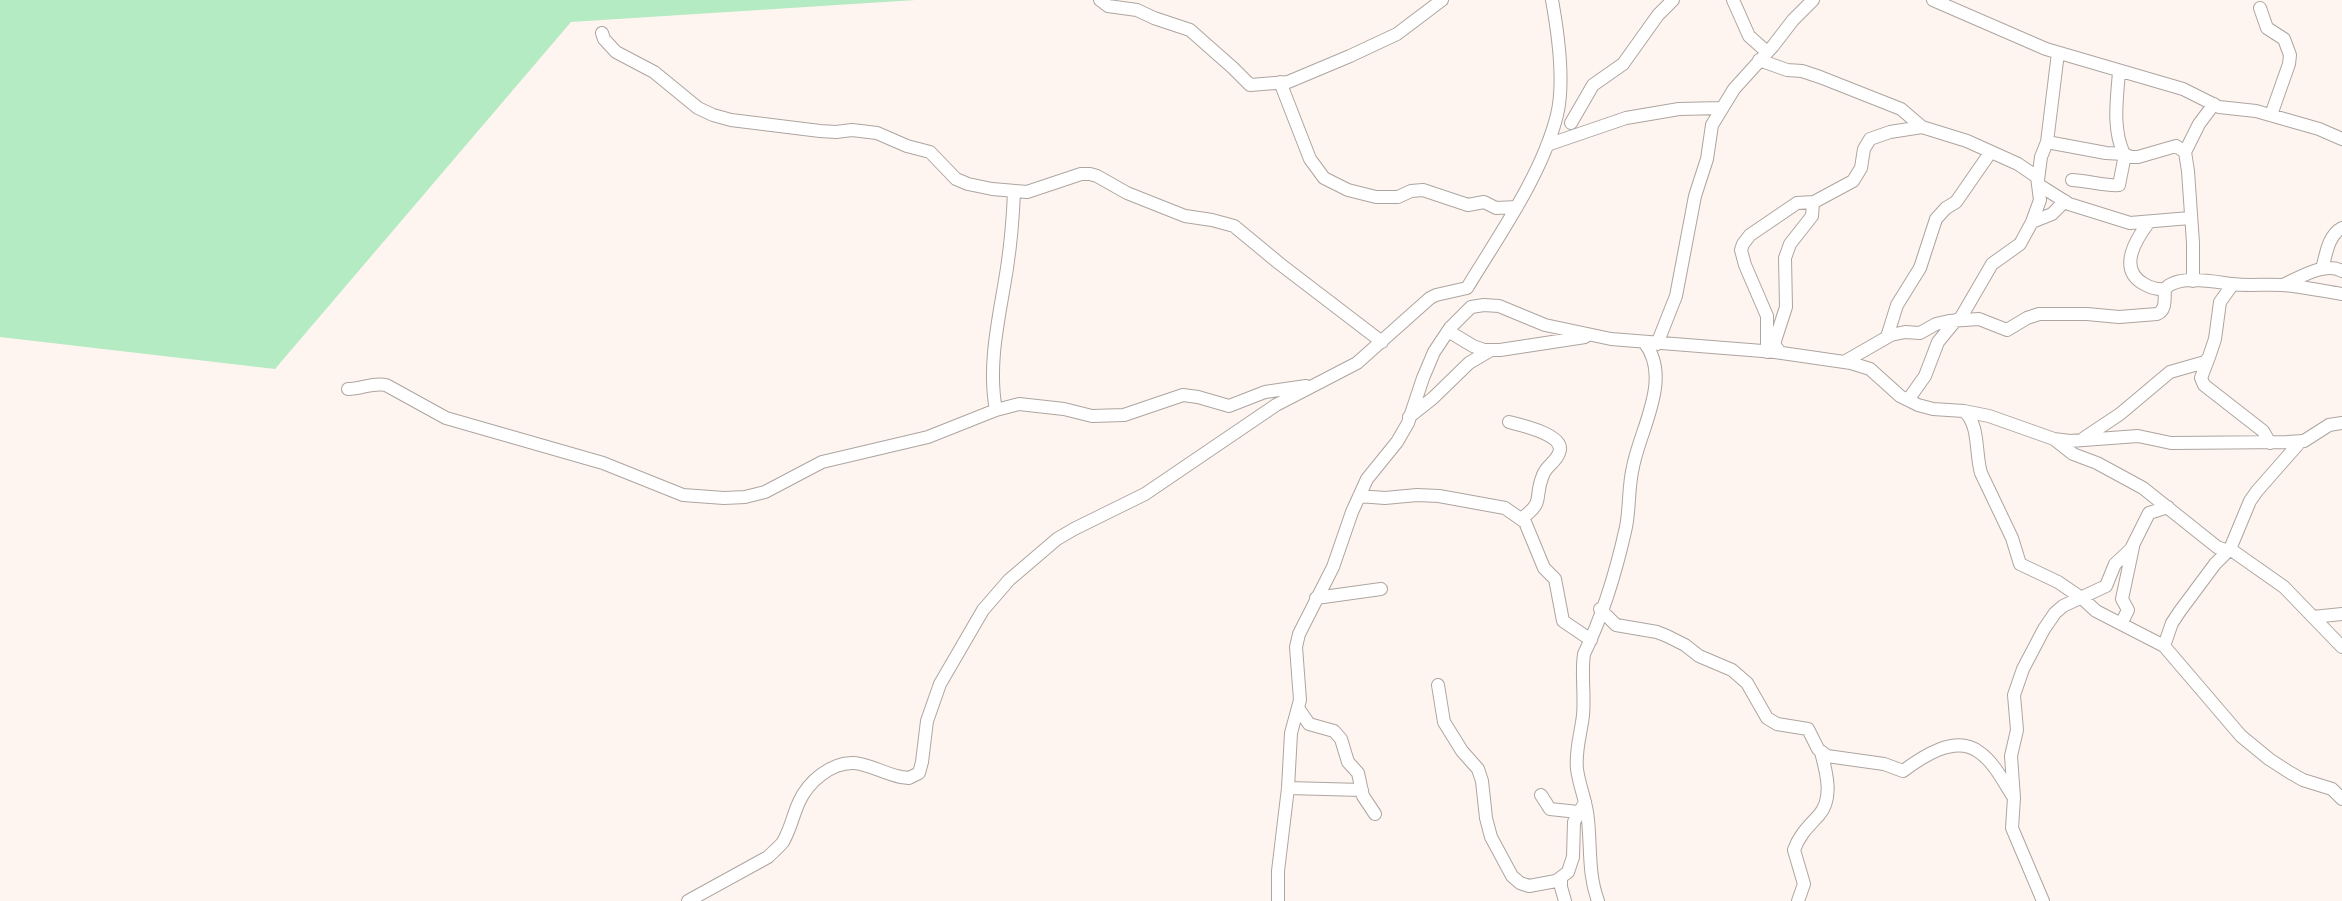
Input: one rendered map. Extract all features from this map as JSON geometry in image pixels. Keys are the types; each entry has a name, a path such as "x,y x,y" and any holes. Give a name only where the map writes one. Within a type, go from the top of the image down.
{"street":[{"path":"1100,0 1108,6 1137,10 1154,18 1190,30 1250,85 1280,82 1298,78 1385,40 1442,0"},
{"path":"688,901 768,857 782,843 794,820 803,793 823,773 834,767 853,763 901,777 909,778 919,773 922,762 927,721 940,684 982,610 1009,580 1063,536 1145,494 1272,407 1356,363 1382,342 1430,298 1436,295 1466,288 1517,207 1547,145 1557,115 1559,102 1558,49 1552,0"},
{"path":"1571,123 1593,85 1623,64 1658,15 1673,0"},
{"path":"1733,0 1749,36 1763,56 1787,70 1820,77 1868,94 1905,110 1922,127"},
{"path":"1657,344 1676,296 1694,196 1706,159 1712,125 1734,89 1793,20 1813,0"},
{"path":"1933,0 2018,38 2058,53 2183,90 2224,108 2245,108 2271,115 2342,139"},
{"path":"2260,8 2267,28 2284,39 2290,55 2289,64 2271,115"},
{"path":"602,33 604,39 616,52 654,72 698,108 713,115 731,120 820,131 836,132 852,130 877,133 907,146 930,152 951,174 968,184 1014,192 1027,192 1081,174 1090,174 1127,193 1178,214 1229,224 1382,342"},
{"path":"1908,400 1925,376 1938,342 1958,319 1992,264 2020,244 2040,204 2038,182 2041,158 2047,142 2058,53"},
{"path":"2072,180 2086,180 2113,186 2119,185 2124,154 2118,132 2116,105 2119,72"},
{"path":"1280,82 1310,159 1324,178 1348,190 1376,197 1398,197 1411,191 1423,190 1468,205 1484,202 1496,208 1517,207"},
{"path":"1559,102 1571,123 1583,134"},
{"path":"2193,281 2193,244 2190,218 2188,171 2185,152 2199,124 2214,104"},
{"path":"1547,145 1583,134 1626,118 1650,113 1691,108 1721,108"},
{"path":"1767,352 1767,316 1744,265 1741,247 1750,235 1802,201 1813,202 1853,181 1857,176 1864,149 1870,139 1890,132 1922,127 1967,141 2025,168 2038,182 2065,201 2130,223 2190,218"},
{"path":"2047,142 2106,153 2124,154 2131,158 2176,146 2185,152"},
{"path":"1887,337 1897,305 1920,268 1936,219 1946,208 1956,202 1990,153"},
{"path":"996,410 993,393 993,361 1009,252 1014,192"},
{"path":"2032,222 2052,214 2065,201"},
{"path":"1781,353 1774,344 1786,307 1785,258 1790,244 1812,216 1813,202"},
{"path":"2149,222 2137,238 2133,247 2131,269 2137,280 2154,289 2165,289 2174,283 2193,281 2222,281 2233,284 2282,285 2342,294"},
{"path":"2322,269 2332,238 2335,232 2342,228"},
{"path":"2282,285 2322,269 2330,268 2342,271"},
{"path":"2233,284 2220,302 2215,339 2202,373 2202,382 2263,431 2270,443"},
{"path":"1844,362 1887,337 1904,332 1920,333 1936,324 1958,319 1979,319 2007,330 2027,318 2039,314 2087,314 2119,317 2158,314 2162,311 2165,301 2165,289"},
{"path":"1278,901 1279,851 1288,788 1291,733 1300,694 1296,672 1297,640 1316,598 1333,567 1359,496 1371,472 1397,442 1409,417 1434,352 1448,331 1471,307 1492,305 1507,308 1545,324 1596,336 1657,344 1781,353 1844,362 1870,369 1900,396 1908,400 1933,409 1964,411 1998,419 2054,439 2073,454 2087,458 2129,480 2168,507 2218,547 2229,550 2284,587 2342,647"},
{"path":"1448,331 1473,346 1491,350 1596,336"},
{"path":"1598,901 1592,880 1588,850 1589,825 1582,807 1577,771 1576,755 1583,714 1582,667 1584,654 1591,640 1600,609 1612,578 1626,527 1632,469 1653,394 1655,377 1654,359 1644,342"},
{"path":"1409,417 1434,398 1469,363 1491,350"},
{"path":"2083,439 2120,414 2170,372 2199,365 2209,356"},
{"path":"348,389 359,389 380,383 446,418 603,463 683,495 703,497 745,497 765,492 822,462 928,437 996,410 1019,404 1064,409 1092,416 1124,415 1183,395 1198,397 1229,406 1265,392 1313,385"},
{"path":"1964,411 1972,420 1981,473 2012,538 2020,564 2058,582 2083,599 2092,610 2164,646 2241,736 2269,759 2289,772 2303,780 2332,789 2341,797"},
{"path":"1509,422 1531,428 1551,437 1558,441 1560,449 1559,454 1542,475 1537,506 1521,519"},
{"path":"2054,439 2138,436 2171,443 2270,443 2301,441 2314,436 2329,425 2342,423"},
{"path":"2164,646 2172,623 2180,611 2215,564 2229,550 2250,501 2270,474 2301,441"},
{"path":"1359,496 1385,498 1417,495 1439,496 1505,508 1521,519 1527,527 1544,568 1556,581 1557,597 1563,621 1591,640"},
{"path":"2043,901 2013,833 2014,798 2010,756 2017,730 2014,701 2016,686 2022,669 2044,629 2055,613 2063,606 2083,599 2106,586 2115,564 2126,555 2149,513 2168,507"},
{"path":"2121,624 2128,610 2122,599 2134,542"},
{"path":"1316,598 1381,589"},
{"path":"1600,609 1616,625 1667,636 1685,645 1700,656 1738,674 1747,683 1767,718 1777,724 1808,730 1821,752 1828,784 1823,808 1802,833 1794,850 1805,886 1798,901"},
{"path":"2313,617 2342,614"},
{"path":"1438,685 1444,722 1462,751 1478,769 1482,781 1486,818 1491,837 1512,876 1520,883 1529,886 1544,884 1561,878 1572,865 1574,822 1582,807"},
{"path":"1298,708 1309,724 1337,733 1341,738 1348,762 1358,773 1366,802 1374,814"},
{"path":"1821,752 1838,758 1884,764 1903,771 1931,752 1953,746 1970,747 1979,751 1993,766 2014,798"},
{"path":"1288,788 1362,790"},
{"path":"1541,795 1550,809 1582,807"},
{"path":"1561,878 1561,887 1565,901"}],"green space":[{"path":"0,0 916,0 571,22 275,369 0,337"}]}
